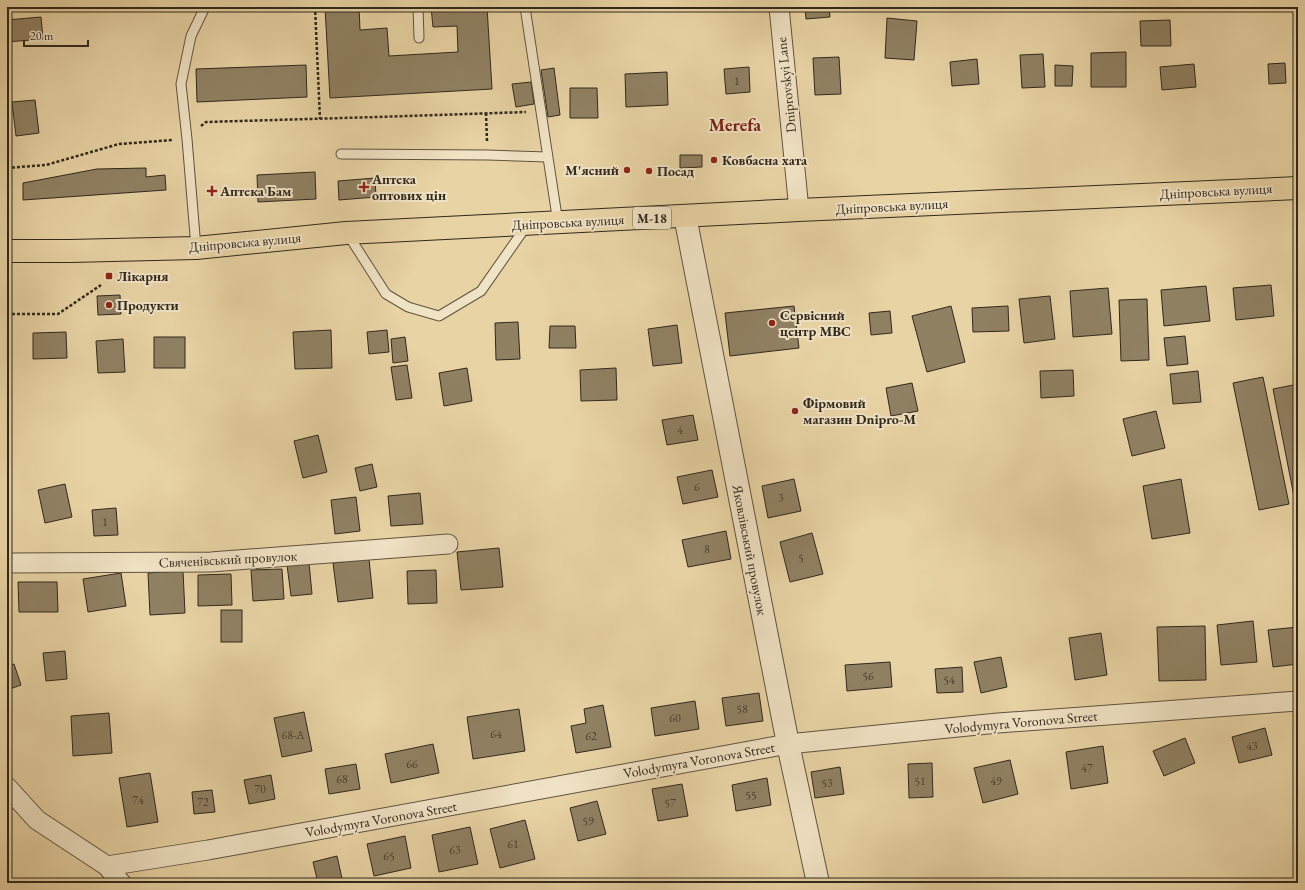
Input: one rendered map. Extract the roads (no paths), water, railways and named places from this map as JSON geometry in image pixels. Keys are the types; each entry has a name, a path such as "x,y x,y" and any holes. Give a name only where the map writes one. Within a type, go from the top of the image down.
{"highway":[{"name":"Дніпровська вулиця","path":"7,250 70,251 196,248 346,233 799,210 1298,188"}],"street":[{"name":"Dniprovskyi Lane","path":"779,7 799,210"},
{"name":"Яковлівський провулок","path":"686,216 788,744 818,883"},
{"name":"Свяченівський провулок","path":"7,563 211,562 448,544"},
{"name":"Volodymyra Voronova Street","path":"107,866 208,850 788,744 998,723 1298,701"},
{"path":"7,787 37,820 107,866 121,883"}],"lane":[{"path":"196,248 181,84 191,36 205,7"},
{"path":"418,7 420,38"},
{"path":"524,7 558,223"},
{"path":"341,154 547,157"},
{"path":"346,233 386,294 408,307 439,316 480,291 528,224"}],"place":[{"name":"Ковбасна хата","path":"714,160"},
{"name":"М'ясний","path":"627,170"},
{"name":"Посад","path":"649,171"},
{"name":"Аптека оптових цін","path":"364,187"},
{"name":"Аптека Бам","path":"212,191"},
{"name":"Лікарня","path":"109,276"},
{"name":"Продукти","path":"109,305"},
{"name":"Сервісний центр МВС","path":"772,323"},
{"name":"Фірмовий магазин Dnipro-M","path":"795,411"}],"district":[{"name":"Merefa","path":"735,125"}]}
